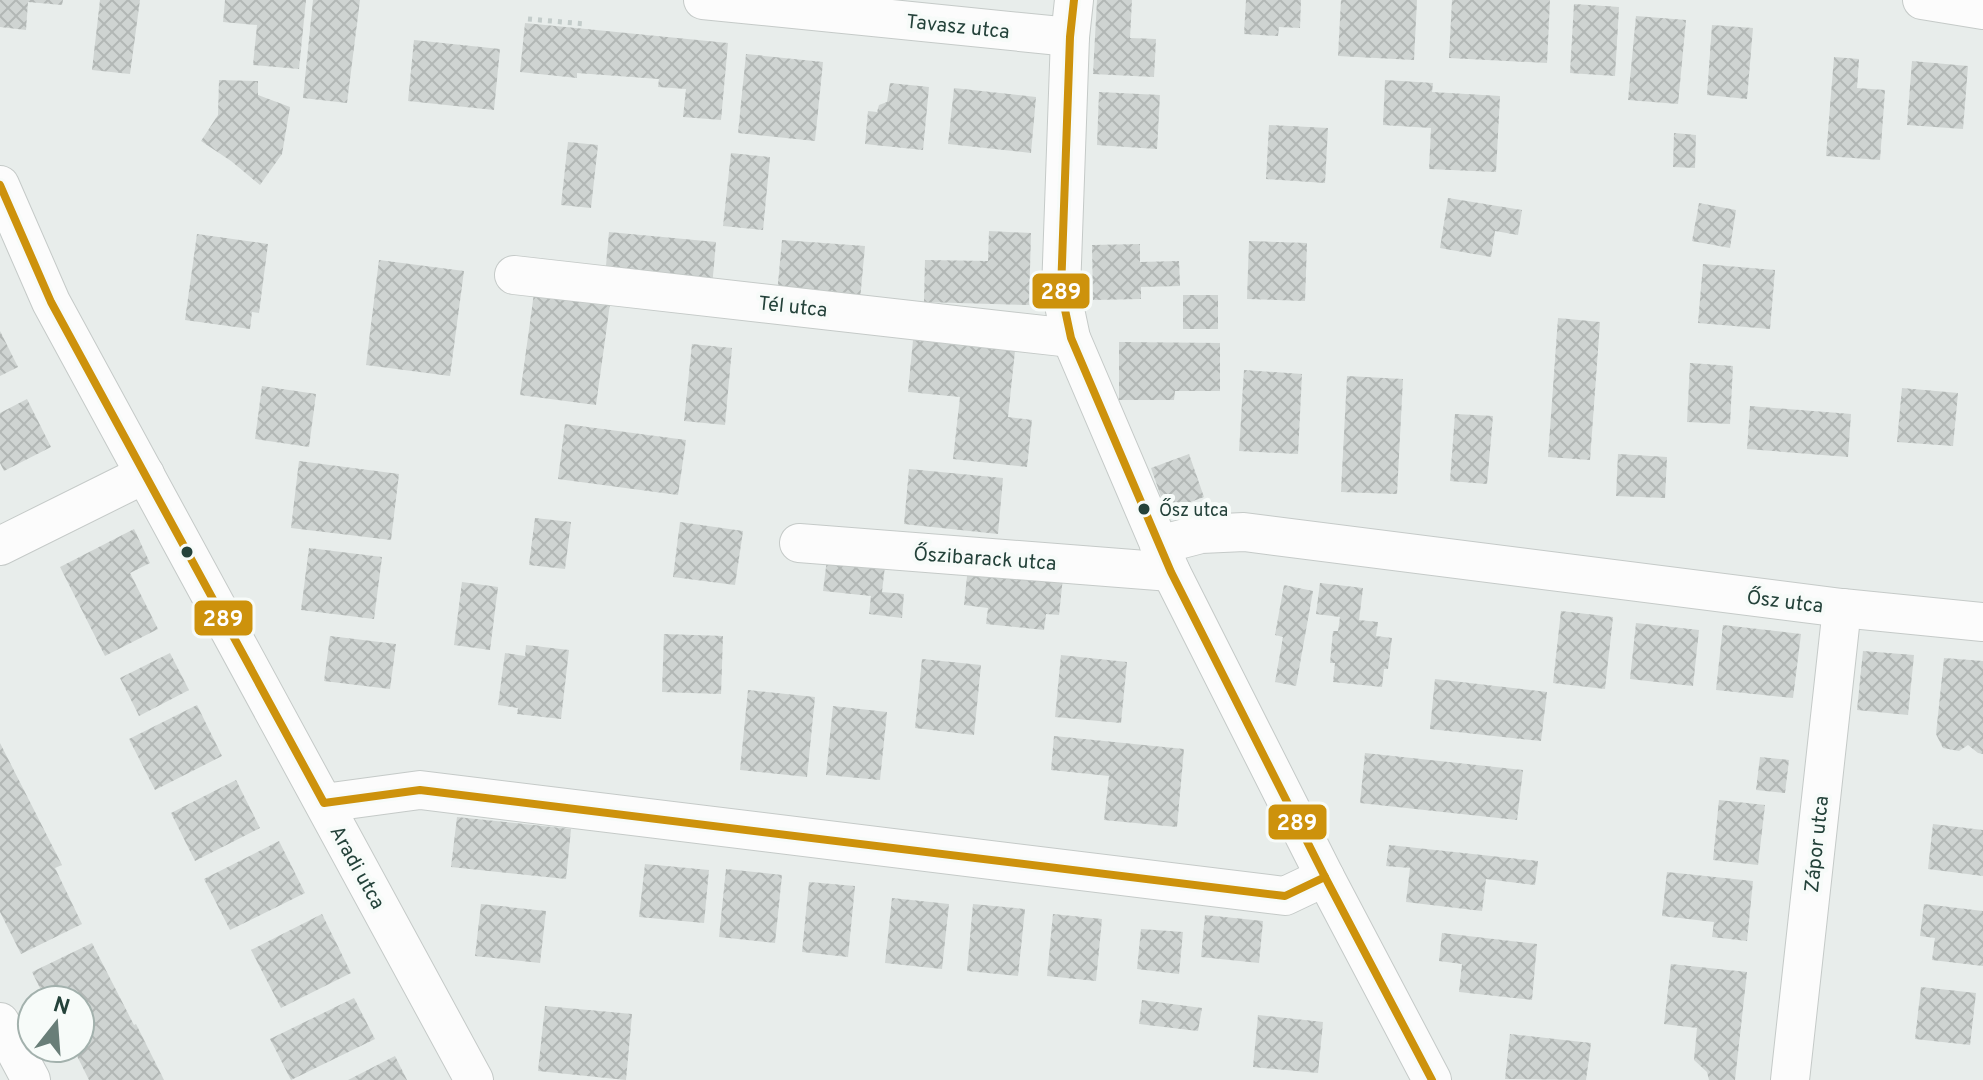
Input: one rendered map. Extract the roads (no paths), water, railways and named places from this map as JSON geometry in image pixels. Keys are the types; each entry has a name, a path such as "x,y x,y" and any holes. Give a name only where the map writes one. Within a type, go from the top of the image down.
{"street":[{"name":"Tavasz utca","path":"703,0 1070,37"},
{"path":"1074,0 1061,291 1071,338 1165,559 1325,877 1432,1080"},
{"path":"1922,0 1983,10"},
{"name":"Aradi utca","path":"0,185 51,302 474,1080"},
{"name":"Tél utca","path":"514,275 1071,338"},
{"path":"0,546 145,474"},
{"name":"Ősz utca","path":"1165,559 1201,534 1244,532 1842,608 1983,622"},
{"name":"Őszibarack utca","path":"799,543 1165,559"},
{"name":"Zápor utca","path":"1790,1080 1842,608"},
{"path":"324,803 420,790 1285,896 1325,877"},
{"path":"0,1022 31,1080"}],"place":[{"name":"Ősz utca","path":"1144,509"}]}
